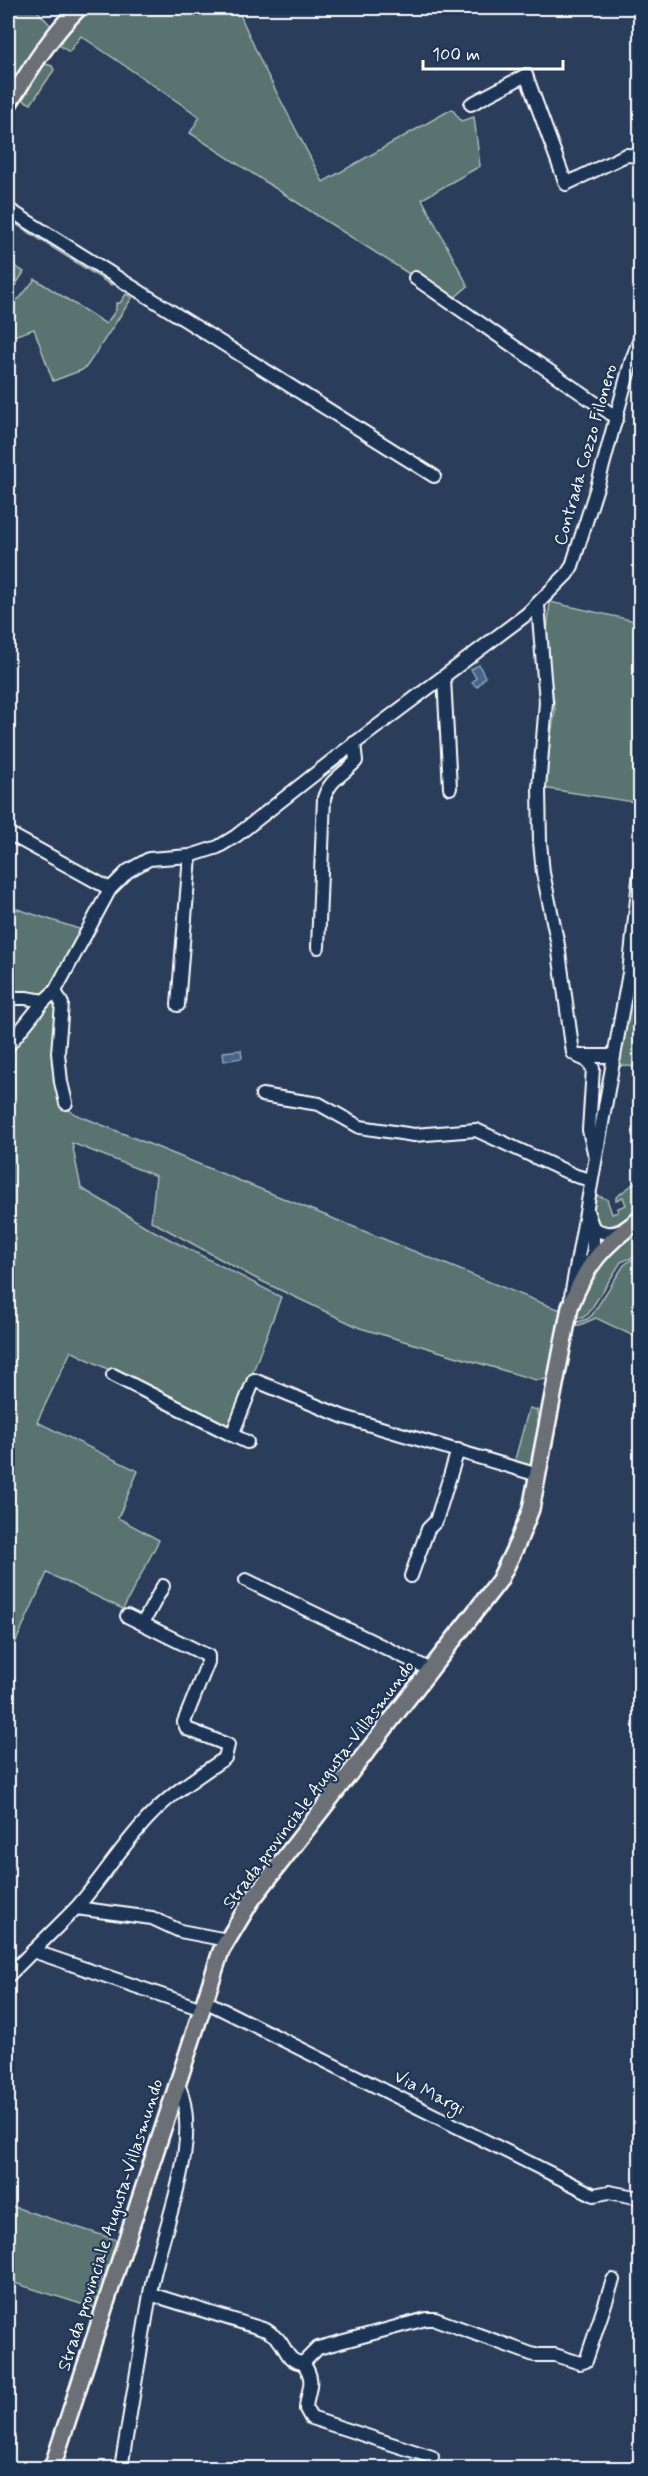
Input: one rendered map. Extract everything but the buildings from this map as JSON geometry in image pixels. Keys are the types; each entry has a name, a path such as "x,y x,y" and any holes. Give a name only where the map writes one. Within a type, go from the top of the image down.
{"main road":[{"path":"8,105 39,56 65,21 78,8"},
{"name":"Strada provinciale Augusta-Villasmundo","path":"52,2469 227,1940 251,1901 500,1581 526,1520 538,1474 570,1307 581,1278 593,1261 640,1219"}],"street":[{"path":"471,104 526,75 566,184 626,155 640,156"},
{"path":"8,209 434,476"},
{"path":"415,278 617,418"},
{"name":"Contrada Cozzo Filonero","path":"8,1046 55,991 111,889 128,871 149,860 190,856 218,847 236,836 354,743 444,678 538,605 572,566 617,418 631,362 640,339"},
{"path":"538,605 546,702 539,788 542,867 558,945 573,1053 586,1060 592,1068 589,1130 595,1157"},
{"path":"444,678 450,788"},
{"path":"318,947 324,798 328,784 346,772 356,761 354,743"},
{"path":"8,833 111,889"},
{"path":"178,1005 190,856"},
{"path":"570,1307 586,1206 629,973 640,871"},
{"path":"55,991 62,1004 58,1053 66,1103"},
{"path":"8,998 26,998 44,1002"},
{"path":"578,1056 614,1056"},
{"path":"261,1095 319,1104 360,1127 414,1135 476,1130 576,1176 591,1180"},
{"path":"577,1257 583,1263 593,1261 593,1228 586,1206"},
{"path":"593,1228 608,1234 625,1230"},
{"path":"113,1375 247,1442"},
{"path":"232,1434 254,1380 344,1417 538,1474"},
{"path":"411,1576 428,1529 436,1521 458,1450"},
{"path":"246,1580 431,1670"},
{"path":"143,1623 163,1586"},
{"path":"8,1976 94,1888 151,1814 176,1792 225,1758 228,1751 228,1745 187,1729 184,1722 208,1656 127,1616"},
{"path":"76,1908 152,1918 180,1931 227,1940"},
{"name":"Via Margi","path":"33,1951 204,2005 594,2195 609,2192 640,2198"},
{"path":"121,2469 150,2294 181,2174 187,2120 184,2098 178,2084"},
{"path":"303,2363 318,2348 426,2319 435,2319 534,2355 555,2355 580,2363 586,2361 613,2280"},
{"path":"150,2294 259,2327 279,2340 290,2359 303,2363 309,2372 312,2382 306,2409 311,2418 432,2457"}],"green space":[{"path":"8,8 35,8 52,27 8,92"},
{"path":"89,8 237,8 263,66 323,182 452,109 461,121 474,117 480,166 422,199 468,286 454,298 411,275 190,133 200,117 81,36 69,52 56,43"},
{"path":"42,63 52,66 54,70 31,104 23,100 21,96"},
{"path":"8,216 112,283 111,285 8,219"},
{"path":"8,262 24,272 15,286 8,290"},
{"path":"35,279 106,324 116,310 116,303 120,303 126,294 132,298 87,366 53,381 34,329 8,338 8,305 20,298"},
{"path":"550,602 640,622 640,803 543,788 555,710 546,641"},
{"path":"640,887 640,1068 622,1065 617,1071"},
{"path":"8,906 85,931 51,990 40,997 8,995"},
{"path":"54,997 60,1005 65,1107 75,1114 562,1310 548,1379 536,1380 360,1328 255,1278 151,1221 156,1176 72,1143 81,1188 150,1229 281,1297 231,1430 71,1351 37,1422 138,1471 118,1518 159,1540 123,1609 47,1573 12,1650 8,1651 8,1050"},
{"path":"640,1179 640,1211 611,1226 598,1223 593,1206 595,1191 598,1196 607,1199 612,1214 618,1212 618,1208 626,1205 623,1197 616,1200 616,1197"},
{"path":"640,1228 640,1254 621,1262 588,1314 582,1318 573,1318 584,1291 599,1267 628,1236"},
{"path":"640,1258 640,1339 596,1318 573,1328 574,1323 592,1315 624,1265"},
{"path":"529,1408 537,1410 539,1430 533,1464 525,1466 514,1463"},
{"path":"8,2205 120,2241 108,2276 102,2276 101,2280 106,2284 97,2309 8,2281"}],"water":[{"path":"479,665 485,677 477,687 472,683 476,678 471,669"},
{"path":"241,1050 242,1058 224,1061 223,1052"}]}
